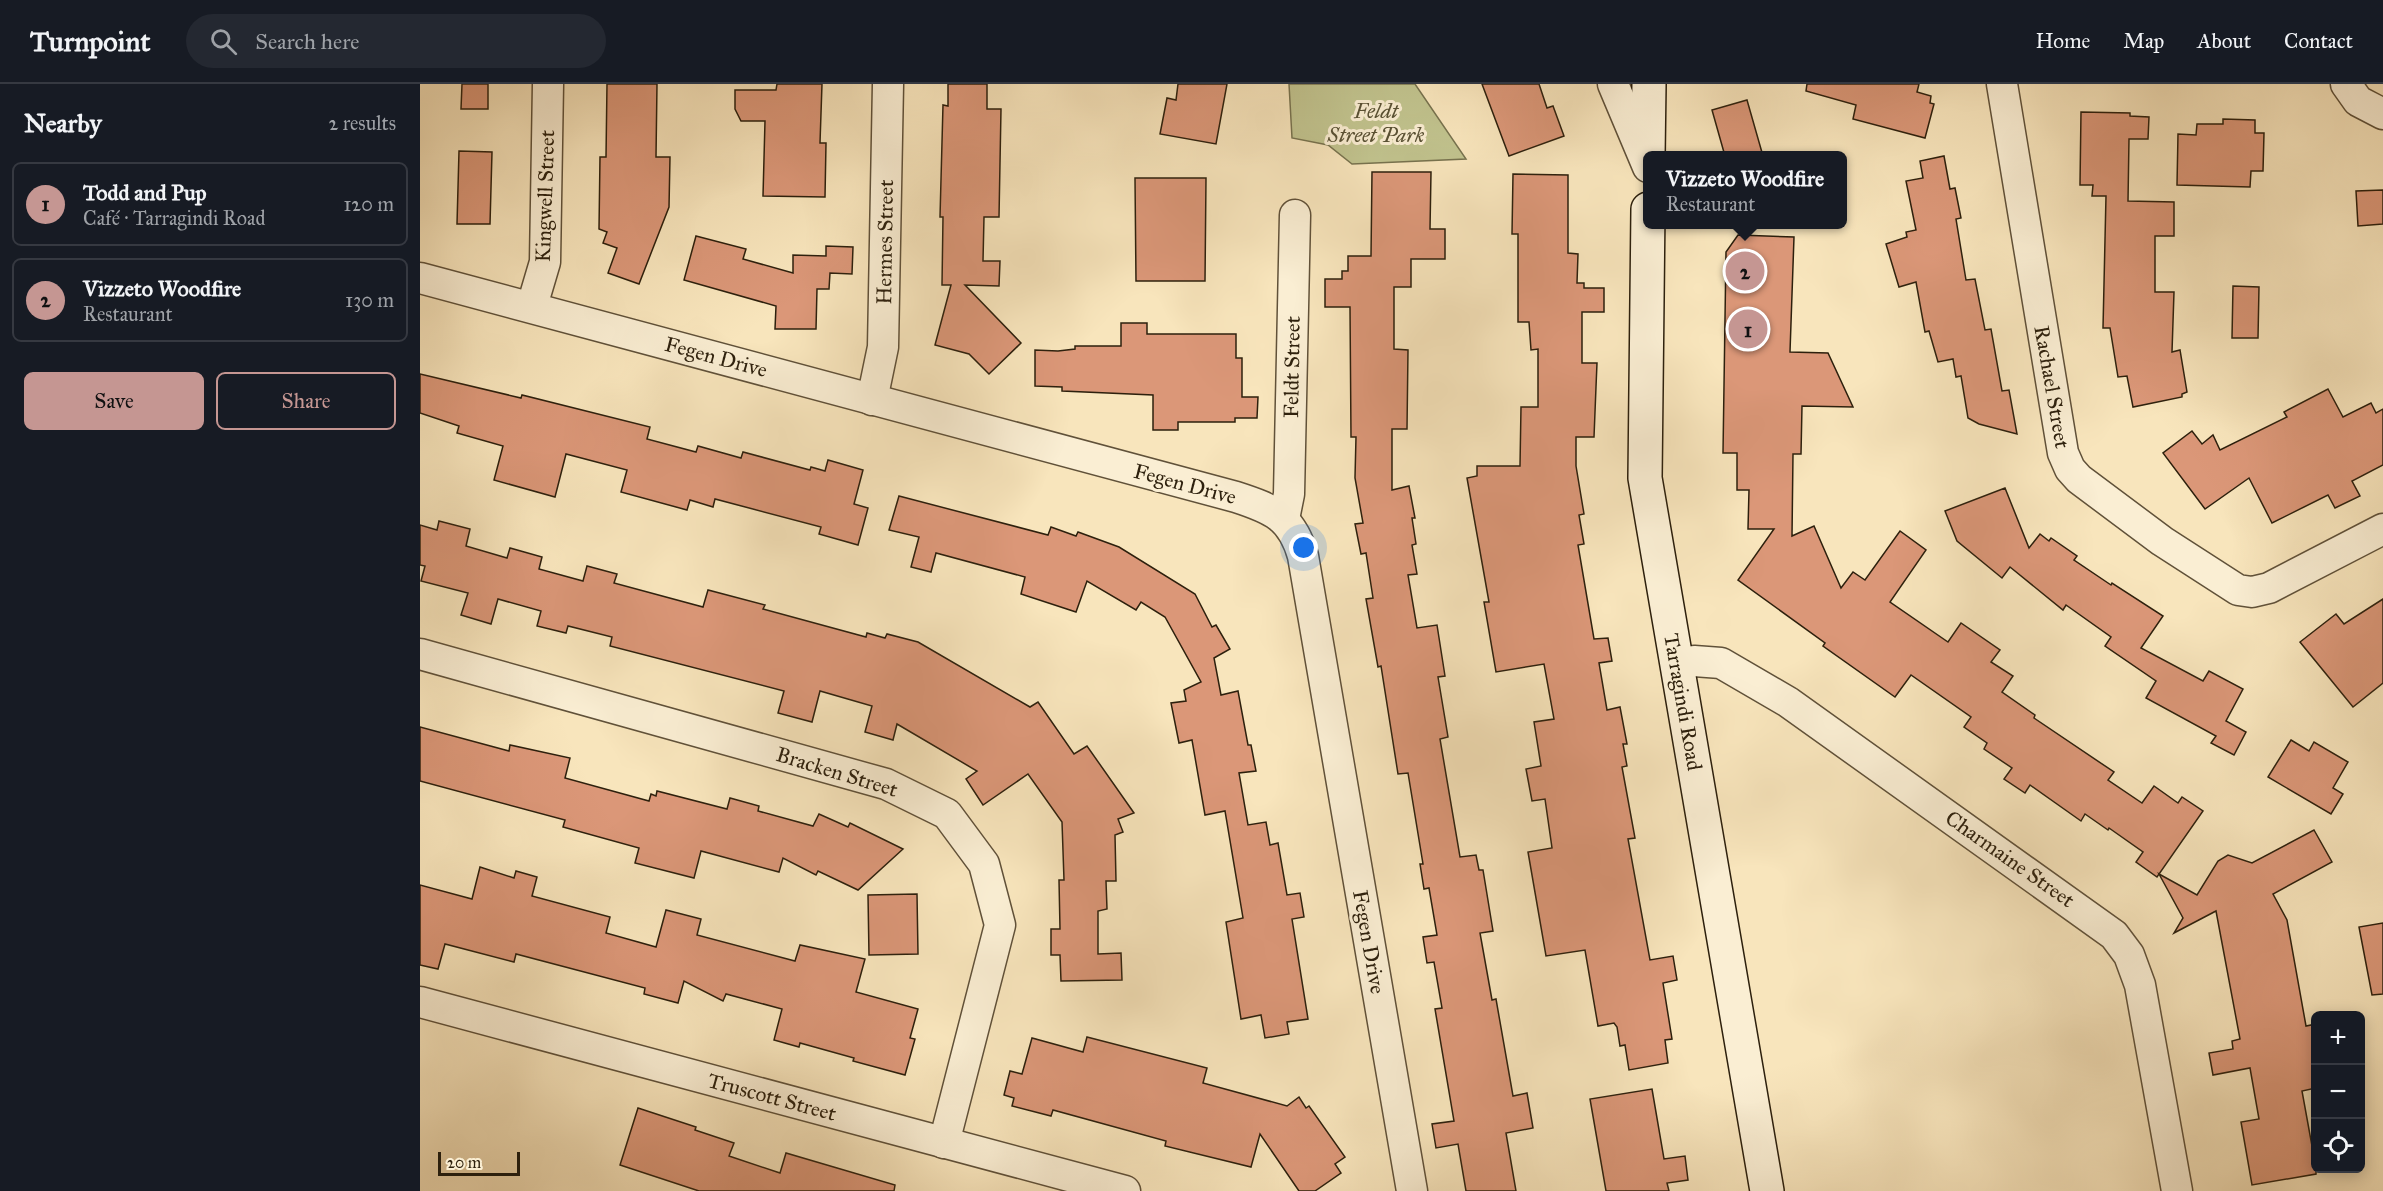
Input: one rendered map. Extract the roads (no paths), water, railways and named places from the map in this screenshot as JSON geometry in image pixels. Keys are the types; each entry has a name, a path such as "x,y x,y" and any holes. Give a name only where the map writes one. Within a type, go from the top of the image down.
{"street":[{"name":"Kingwell Street","path":"532,306 545,262 548,84"},
{"name":"Hermes Street","path":"872,400 883,347 888,84"},
{"path":"1612,84 1643,158"},
{"path":"1648,151 1649,84"},
{"name":"Rachael Street","path":"2001,84 2063,453 2073,473 2171,547 2224,583 2245,591 2260,590 2280,583 2383,529"},
{"path":"2346,84 2358,101 2383,114"},
{"name":"Feldt Street","path":"1284,519 1289,494 1295,215"},
{"name":"Tarragindi Road","path":"1647,229 1644,471 1767,1191"},
{"name":"Fegen Drive","path":"420,278 532,306 1236,497 1262,505 1284,519 1297,535 1303,556 1412,1191"},
{"name":"Bracken Street","path":"420,654 886,784 947,814 984,864 1000,925 944,1143"},
{"name":"Charmaine Street","path":"1677,664 1694,661 1721,663 1788,702 2114,934 2129,955 2140,985 2177,1191"},
{"name":"Truscott Street","path":"420,1002 944,1143 1074,1184 1125,1191"}],"place":[{"name":"Vizzeto Woodfire","path":"1745,271"},
{"name":"Todd and Pup","path":"1748,329"}],"park label":[{"name":"Feldt Street Park","path":"1376,123"}]}
